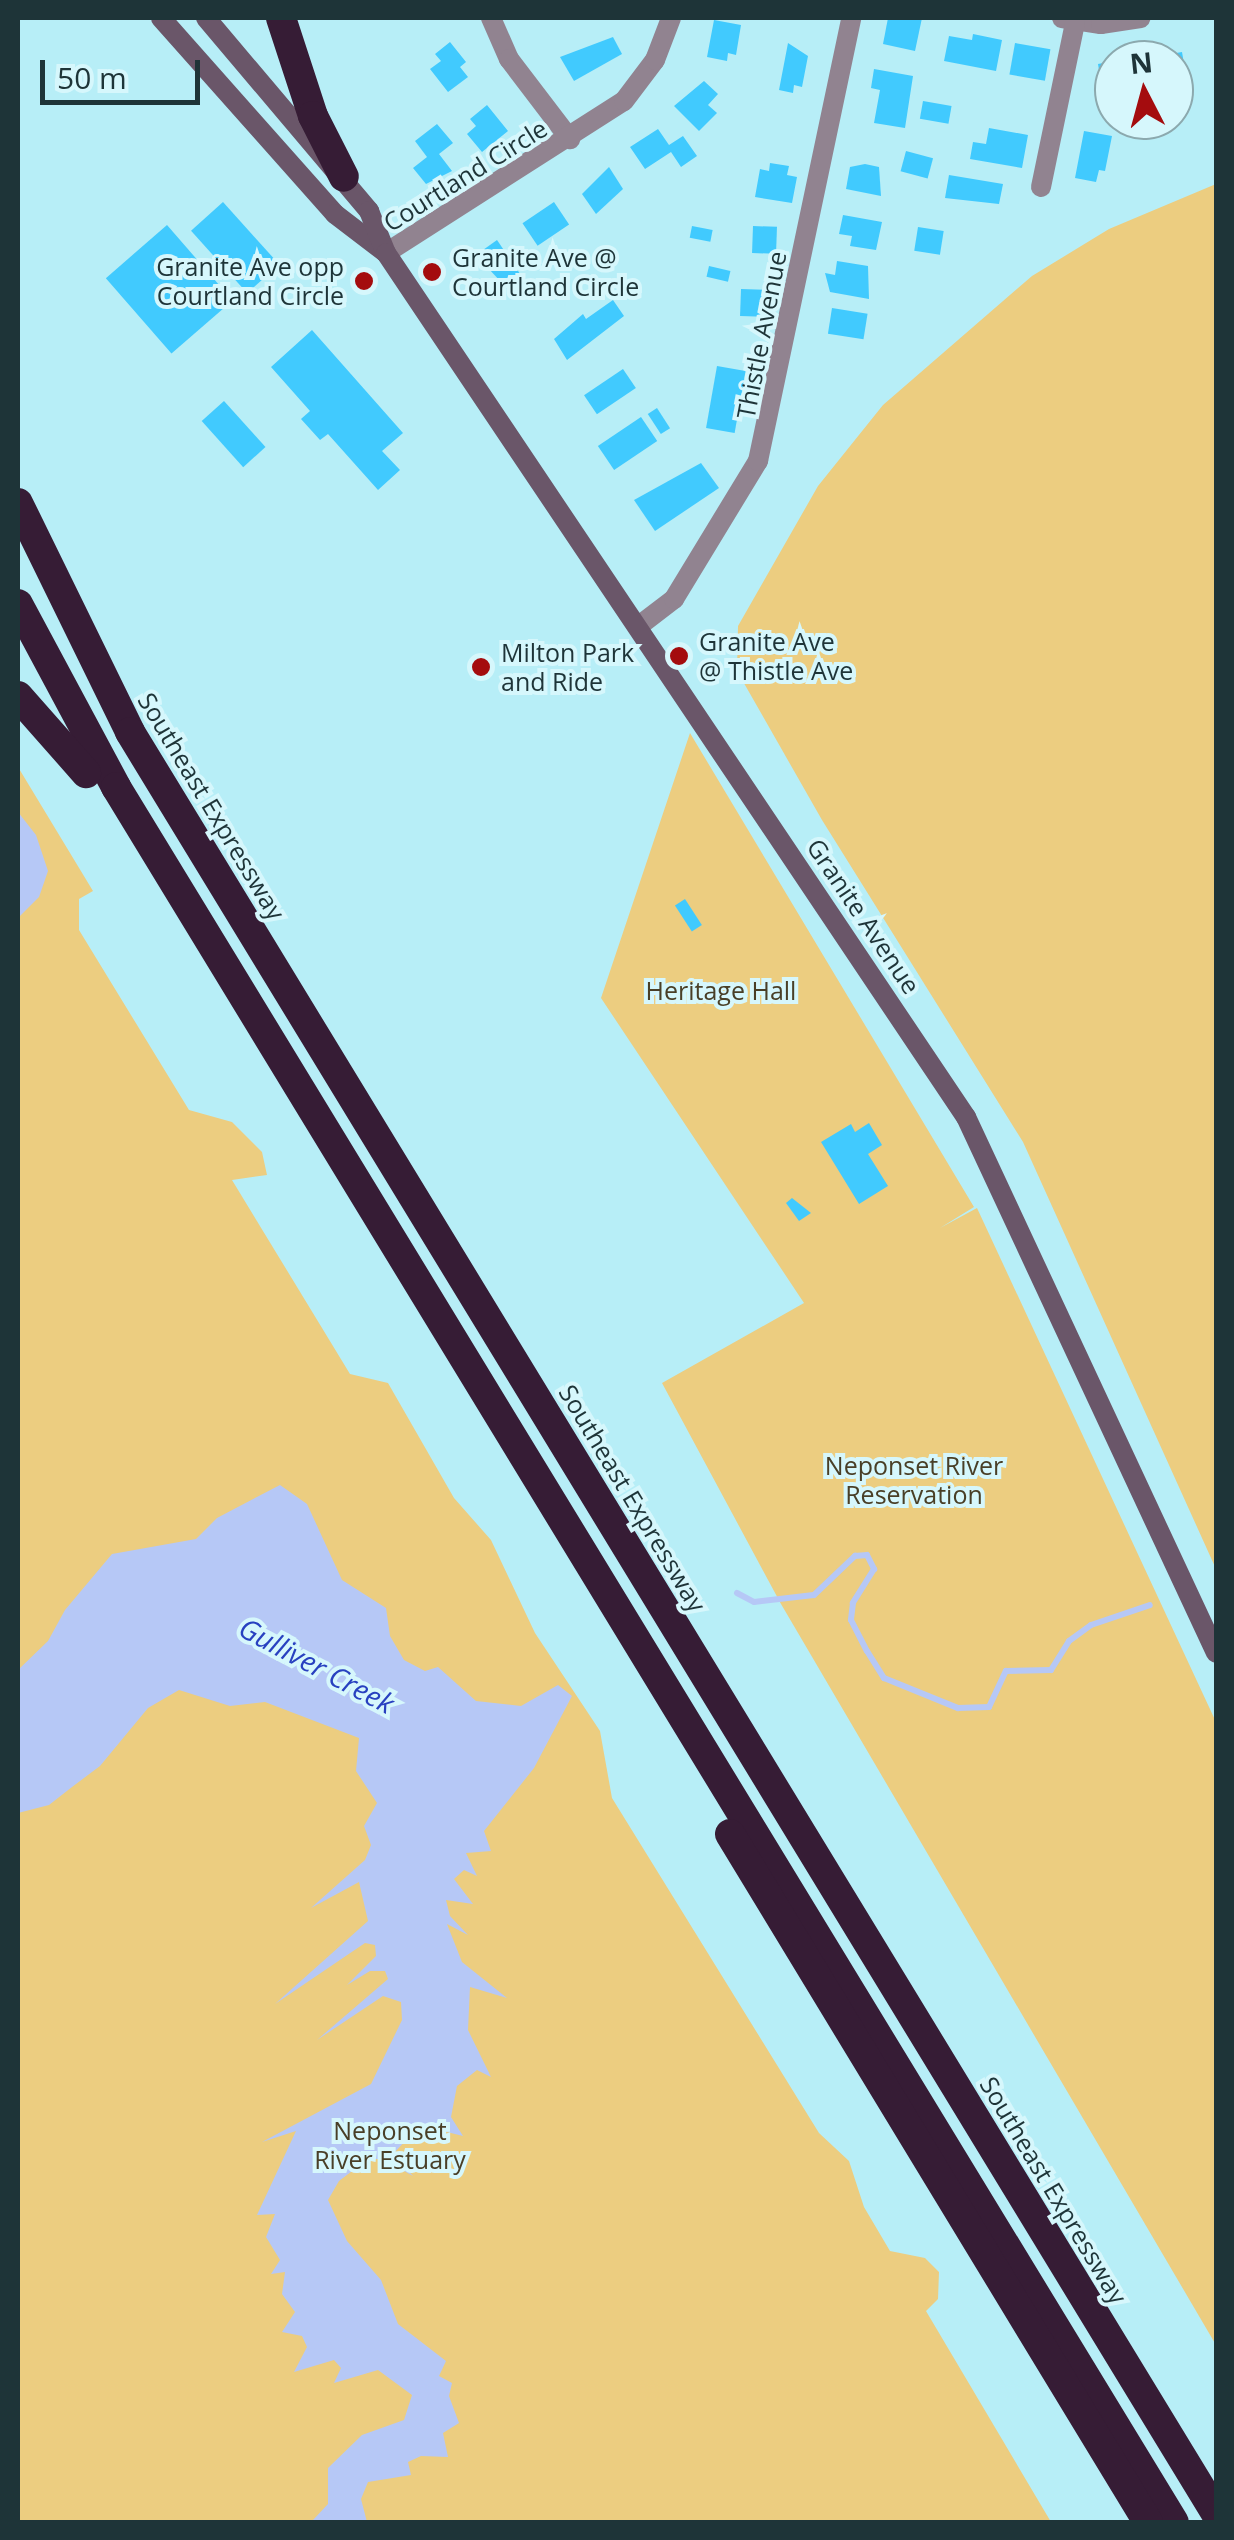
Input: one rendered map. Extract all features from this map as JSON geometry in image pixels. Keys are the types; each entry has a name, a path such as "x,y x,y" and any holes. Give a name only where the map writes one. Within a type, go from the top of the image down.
{"highway":[{"path":"282,18 313,116 344,177"},
{"name":"Southeast Expressway","path":"18,503 130,732 1216,2513"},
{"path":"18,548 115,740 1202,2522"},
{"path":"18,604 116,788 1174,2522"},
{"path":"18,648 86,773 1148,2522"},
{"path":"18,696 86,773"}],"main road":[{"name":"Granite Avenue","path":"161,18 335,214 386,254"},
{"name":"Granite Avenue","path":"206,18 344,177 386,254 640,625 966,1117 1216,1653"}],"street":[{"name":"Courtland Circle","path":"492,18 508,60 570,140"},
{"name":"Courtland Circle","path":"386,254 570,140 642,82 671,18"},
{"name":"Thistle Avenue","path":"640,625 674,599 758,461 851,18"},
{"path":"1041,187 1069,20 1142,18"}],"green space":[{"path":"1216,184 1216,1569 1023,1142 822,820 737,671 738,626 818,486 883,405 1032,276 1109,229"},
{"name":"Neponset River Reservation","path":"690,733 974,1207 940,1228 977,1208 1216,1722 1216,2345 781,1604 662,1383 804,1303 601,998"},
{"name":"Neponset River Estuary","path":"18,767 93,891 79,899 79,930 189,1110 232,1122 262,1152 267,1175 232,1180 350,1374 388,1383 454,1498 491,1540 535,1633 600,1731 612,1798 819,2133 849,2161 864,2207 890,2251 925,2258 939,2272 938,2299 926,2311 1051,2522 18,2522"}],"water":[{"path":"18,812 36,835 48,871 39,897 18,918"},
{"name":"Gulliver Creek","path":"280,1485 307,1504 342,1580 386,1608 390,1636 404,1660 425,1671 438,1667 476,1701 521,1706 558,1685 572,1696 534,1768 484,1831 491,1851 466,1853 477,1876 464,1870 454,1879 473,1904 446,1900 450,1916 468,1935 447,1924 462,1962 507,1998 470,1987 468,2030 491,2077 477,2070 457,2086 451,2117 463,2136 435,2129 409,2137 393,2154 413,2176 383,2159 368,2159 339,2181 328,2200 347,2241 381,2280 398,2324 446,2361 439,2376 452,2383 449,2396 459,2423 443,2433 448,2457 421,2456 408,2462 411,2475 368,2482 361,2499 367,2522 313,2520 328,2504 328,2468 362,2435 404,2420 412,2395 378,2370 334,2383 341,2368 334,2360 294,2372 307,2347 302,2336 282,2332 295,2312 282,2294 285,2272 271,2274 280,2260 266,2237 275,2214 257,2215 296,2131 262,2142 371,2084 402,2020 401,2002 383,1996 317,2040 388,1979 385,1971 370,1971 347,1985 376,1956 375,1945 365,1943 275,2004 368,1921 359,1882 311,1908 365,1860 371,1845 364,1826 377,1803 356,1771 359,1738 265,1702 230,1706 179,1690 148,1708 100,1766 49,1805 18,1813 18,1670 48,1641 65,1610 112,1554 196,1539 217,1518"}],"building":[{"path":"888,18 922,18 915,51 883,44"},
{"path":"714,20 741,25 736,55 728,53 727,61 707,57"},
{"path":"973,34 1002,40 996,71 944,61 949,36 972,40"},
{"path":"613,37 622,54 574,81 560,57"},
{"path":"450,42 466,62 460,67 468,77 448,92 430,69 441,61 435,54"},
{"path":"788,43 808,56 802,87 794,85 793,93 779,90"},
{"path":"1015,43 1050,49 1045,81 1009,75"},
{"path":"874,69 913,76 905,128 874,123 880,90 871,88"},
{"path":"704,81 718,94 708,105 717,113 699,131 674,106"},
{"path":"923,101 952,106 948,124 920,119"},
{"path":"487,105 508,131 482,152 467,134 476,126 470,119"},
{"path":"437,124 453,143 439,154 452,171 426,184 413,168 427,157 415,141"},
{"path":"989,128 1028,135 1022,168 970,159 973,142 986,144"},
{"path":"658,129 669,145 683,136 697,156 681,167 671,152 645,169 630,147"},
{"path":"1084,131 1094,133 1094,140 1111,140 1105,171 1099,170 1096,182 1075,178"},
{"path":"906,151 933,158 928,179 901,171"},
{"path":"770,163 789,166 787,175 797,177 792,203 755,197 760,169 769,171"},
{"path":"609,167 623,189 596,214 582,194"},
{"path":"850,167 879,167 881,196 846,189"},
{"path":"949,175 1003,184 999,204 945,198"},
{"path":"223,202 279,264 247,293 191,231"},
{"path":"554,202 569,224 538,246 522,223"},
{"path":"843,215 882,222 876,250 850,246 852,236 839,234"},
{"path":"167,225 233,300 171,354 106,278"},
{"path":"692,226 713,230 710,242 690,238"},
{"path":"753,226 777,227 776,254 752,253"},
{"path":"918,227 944,231 940,255 914,251"},
{"path":"497,240 527,284 512,294 476,255"},
{"path":"837,261 868,266 869,299 830,292 825,273 835,275"},
{"path":"709,266 730,271 728,282 707,277"},
{"path":"741,289 765,290 764,317 740,316"},
{"path":"613,300 624,316 567,360 554,339 583,314 586,319"},
{"path":"832,308 868,314 863,339 828,334"},
{"path":"312,330 403,433 382,451 400,470 378,490 328,434 320,440 301,419 310,411 271,367"},
{"path":"717,366 746,371 735,433 706,428"},
{"path":"623,369 636,388 597,414 584,395"},
{"path":"224,401 265,447 243,467 202,421"},
{"path":"657,408 670,428 661,434 648,414"},
{"path":"641,417 657,441 614,470 598,446"},
{"path":"701,463 719,488 655,531 634,500"},
{"path":"685,899 702,925 692,932 675,906"},
{"path":"869,1123 882,1145 868,1154 888,1186 859,1204 821,1142 851,1124 855,1132"},
{"path":"792,1198 811,1213 799,1221 786,1203"}],"waterway":[{"path":"737,1593 754,1602 814,1595 855,1556 867,1555 874,1569 853,1603 851,1620 867,1651 884,1678 958,1708 989,1707 1006,1671 1051,1670 1069,1641 1091,1625 1150,1605"}],"place":[{"name":"Granite Ave @ Courtland Circle","path":"432,272"},
{"name":"Granite Ave opp Courtland Circle","path":"364,281"},
{"name":"Granite Ave @ Thistle Ave","path":"679,656"},
{"name":"Milton Park and Ride","path":"481,667"}],"park label":[{"name":"Heritage Hall","path":"721,990"}]}
